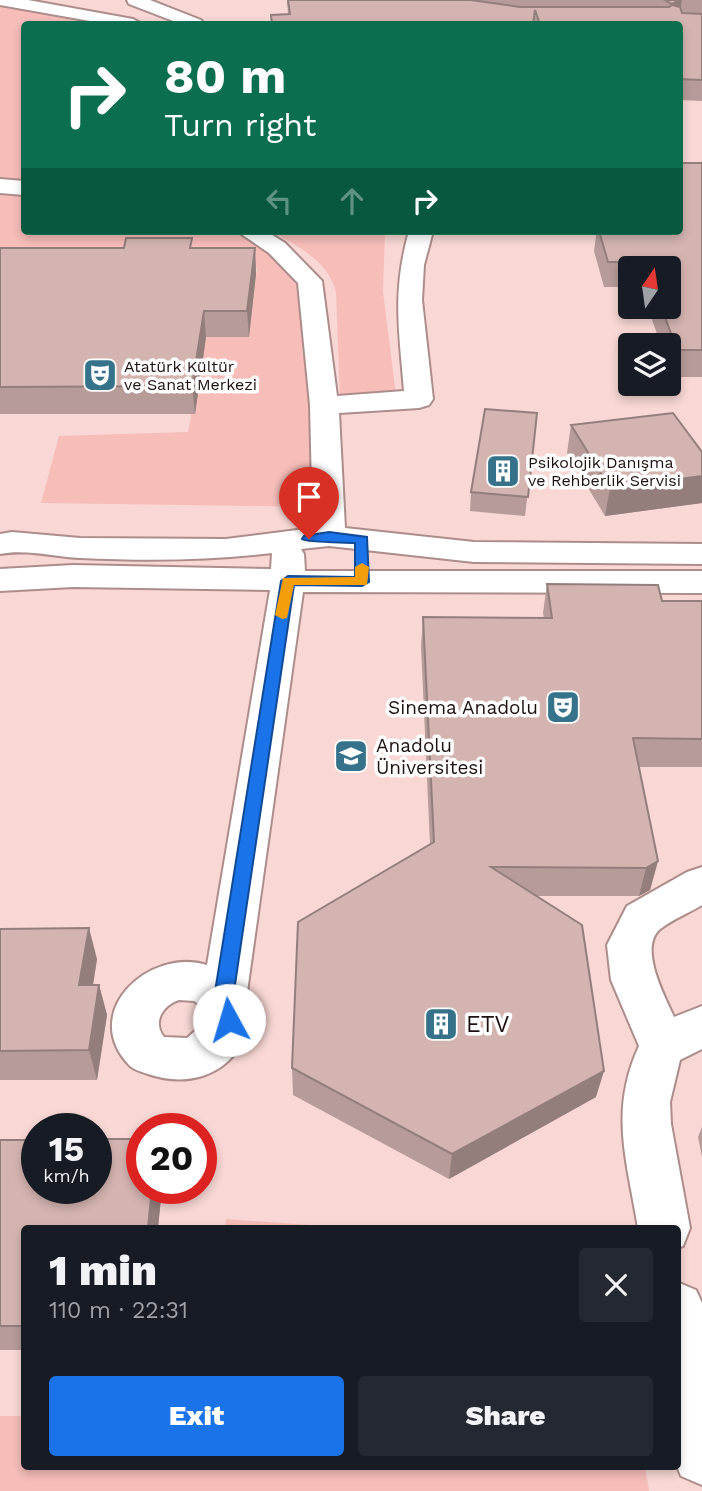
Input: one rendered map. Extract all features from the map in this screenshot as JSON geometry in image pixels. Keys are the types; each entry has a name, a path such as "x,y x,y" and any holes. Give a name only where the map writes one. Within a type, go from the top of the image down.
{"street":[{"path":"135,0 188,21"},
{"path":"0,2 117,21"},
{"path":"197,21 208,8"},
{"path":"0,186 21,188"},
{"path":"256,235 296,264 310,281 324,405 329,536"},
{"path":"324,405 419,399 410,300 412,265 420,235"},
{"path":"0,544 12,542 80,548 226,549 329,536 474,552 702,554"},
{"path":"362,540 362,582"},
{"path":"223,998 288,581 289,541"},
{"path":"0,580 73,576 362,582 702,582"},
{"path":"663,1225 646,1124 650,1083 682,1036 634,980 629,945 642,919 702,884"},
{"path":"681,1332 702,1455"}],"shaded area":[{"path":"0,4 36,6 117,21 21,21 21,235 255,235 296,264 328,507 41,503 59,436 188,432 206,337 249,337 257,268 0,270"},
{"path":"278,235 385,235 383,292 396,395 340,398 336,292 319,262"},
{"path":"226,1219 309,1225 225,1225"},
{"path":"0,1416 21,1416 21,1470 646,1470 649,1491 0,1491"}],"building":[{"path":"288,0 471,0 520,7 672,5 680,7 682,13 702,14 702,80 683,79 683,21 539,21 535,10 533,21 272,21 271,15 290,14"},
{"path":"683,163 702,163 702,350 681,350 681,333 671,333 666,319 681,319 681,256 618,256 618,262 608,262 600,235 683,235"},
{"name":"Atatürk Kültür ve Sanat Merkezi","path":"126,238 192,238 190,248 255,248 247,311 204,311 192,386 0,387 0,248 124,248"},
{"name":"Psikolojik Danışma ve Rehberlik Servisi","path":"485,409 537,413 528,497 471,492"},
{"path":"673,413 702,452 702,476 610,488 571,425"},
{"path":"547,584 658,585 662,601 702,601 702,739 633,738 658,861 646,868 491,867 582,925 604,1071 452,1154 292,1068 298,922 434,842 423,617 552,618"},
{"path":"89,928 79,985 99,985 89,1050 0,1051 0,929"},
{"path":"112,1139 126,1139 126,1204 150,1204 148,1225 21,1225 21,1326 0,1326 0,1140 21,1140 21,1204 112,1204"}],"slow traffic":[{"path":"282,615 288,581 362,582 362,567"}],"place":[{"name":"Atatürk Kültür ve Sanat Merkezi","path":"100,375"},
{"name":"Psikolojik Danışma ve Rehberlik Servisi","path":"503,471"},
{"name":"Sinema Anadolu","path":"563,707"},
{"name":"Anadolu Üniversitesi","path":"351,756"},
{"name":"ETV","path":"441,1024"}],"route":[{"path":"229,1020 223,998 288,581 362,582 362,540 329,536 309,539"}]}
